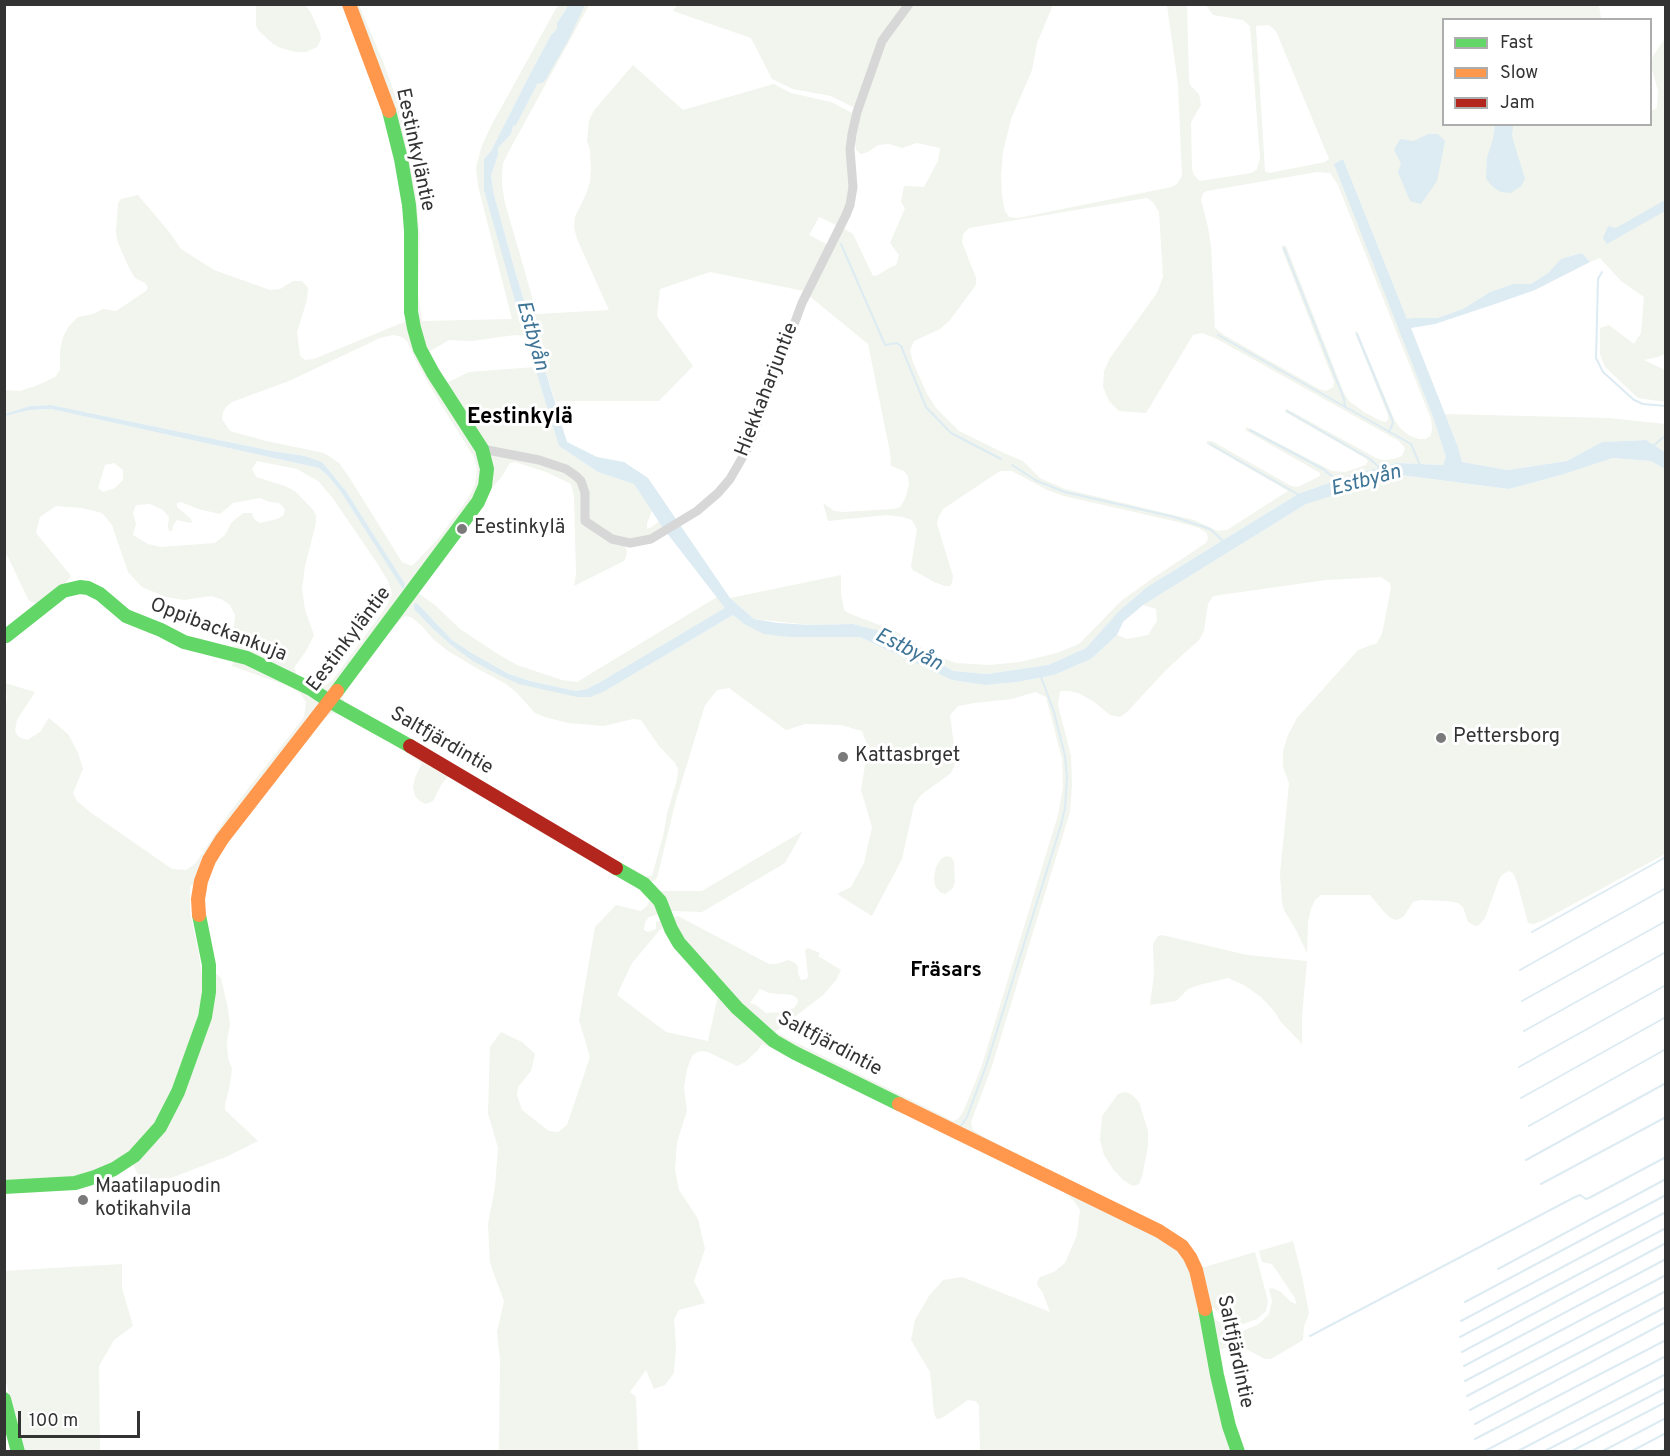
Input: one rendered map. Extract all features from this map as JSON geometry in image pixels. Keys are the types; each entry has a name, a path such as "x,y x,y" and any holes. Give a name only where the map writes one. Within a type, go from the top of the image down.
{"street":[{"name":"Eestinkyläntie","path":"4,1187 75,1183 95,1177 114,1169 134,1156 159,1127 178,1092 205,1017 209,992 209,965 199,918 198,899 205,871 222,839 478,502 485,486 487,469 482,449 420,349 411,312 411,222 408,196 387,102 349,4"},
{"name":"Hiekkaharjuntie","path":"482,449 539,460 566,469 581,481 585,493 585,521 612,538 630,543 651,539 697,511 718,493 730,479 749,446 802,303 846,215 853,187 850,149 857,112 882,41 909,4"},
{"name":"Oppibackankuja","path":"6,636 63,591 80,586 100,594 126,616 184,642 246,658 311,689 329,701"},
{"name":"Saltfjärdintie","path":"329,701 442,764 644,884 660,901 680,943 737,1008 774,1041 1159,1231 1182,1246 1196,1270 1201,1288 1217,1375 1229,1426 1238,1452"},
{"path":"4,1399 18,1452"}],"shaded area":[{"path":"678,4 905,5 897,13 855,108 831,96 793,89 772,79 751,38 673,11"},
{"path":"256,5 302,5 307,7 320,33 321,39 317,47 306,52 296,52 273,44 258,30"},
{"path":"352,5 359,5 400,109 415,185 420,236 418,293 422,321 512,319 478,186 476,168 481,148 491,126 558,5 569,5 557,23 557,29 551,35 491,151 484,159 484,190 526,336 515,335 472,341 449,340 427,353 417,322 413,208"},
{"path":"580,5 589,5 503,163 502,185 505,203 537,314 609,310 577,239 574,227 575,217 590,182 590,150 587,141 589,121 593,112 633,65 683,110 774,84 791,93 831,102 854,114 848,206 838,226 819,217 809,235 828,245 804,291 710,272 660,289 657,316 693,366 659,401 555,401 494,195 491,176 498,148 511,134 513,126 547,65 555,42"},
{"path":"914,5 1053,5 1037,43 1032,70 1011,119 1003,152 1001,176 1005,211 1009,217 1018,218 1172,187 1177,184 1182,176 1178,84 1167,5 1187,5 1189,80 1190,85 1199,94 1201,105 1191,122 1192,169 1200,181 1252,173 1257,169 1260,158 1250,26 1243,20 1213,15 1206,5 1599,5 1601,18 1442,18 1442,126 1652,126 1652,110 1657,108 1658,91 1652,61 1665,38 1665,354 1644,360 1665,370 1665,402 1638,398 1605,367 1600,354 1600,328 1609,325 1634,344 1641,333 1644,297 1621,281 1600,258 1590,262 1582,253 1562,259 1548,273 1531,284 1512,284 1490,292 1463,309 1437,318 1407,319 1343,159 1335,164 1433,417 1446,457 1443,465 1396,463 1298,494 1147,587 1119,611 1086,648 1048,665 987,674 953,671 883,632 853,624 811,625 754,619 730,598 841,575 844,610 895,631 934,655 956,663 989,665 1020,662 1057,653 1079,644 1121,601 1206,543 1208,539 1207,533 1199,528 1064,496 1047,490 1012,471 1000,471 943,509 938,518 937,524 953,576 950,586 945,586 913,570 911,566 917,529 912,520 887,515 828,521 823,503 834,511 842,512 894,509 900,507 905,499 909,485 908,476 904,471 891,466 868,344 808,295 843,228 853,234 873,276 896,265 899,255 890,243 905,208 901,202 904,186 924,187 938,161 940,148 917,143 902,148 889,144 878,145 861,154 856,150 855,138 862,108 886,42","holes":["1269,25 1276,31 1329,159 1325,162 1269,173 1265,171 1256,26","1317,172 1330,173 1338,185 1431,419 1431,435 1426,439 1410,436 1395,421 1357,331 1355,333 1388,420 1385,422 1379,420 1349,401 1286,246 1282,245 1282,249 1334,382 1333,387 1326,391 1319,389 1215,328 1211,246 1201,200 1203,193","1147,198 1153,202 1159,212 1163,277 1157,293 1110,358 1104,371 1103,387 1109,401 1119,411 1146,413 1193,335 1202,333 1217,339 1399,441 1405,448 1402,456 1394,459 1378,459 1287,409 1285,410 1368,461 1366,465 1345,472 1332,471 1247,427 1245,430 1320,473 1320,476 1298,487 1291,486 1212,441 1207,441 1207,444 1288,491 1227,530 1218,531 1194,520 1065,489 1040,478 1023,461 959,431 936,408 927,394 910,350 914,341 940,329 950,320 976,285 976,278 962,242 963,234 969,228"]},
{"path":"138,195 181,249 214,270 270,290 280,289 293,281 302,281 308,288 307,300 297,332 300,356 305,360 314,359 409,320 448,407 459,426 467,432 478,452 482,466 481,482 475,497 329,693 237,651 233,640 235,615 230,605 221,599 211,596 184,600 166,597 142,587 128,572 112,525 102,513 82,508 56,506 40,517 36,533 71,576 64,585 37,604 29,601 5,555 5,416 30,410 51,409 319,468 341,492 404,588 405,584 346,491 322,462 305,456 51,405 30,406 5,414 4,390 20,391 55,377 60,370 63,337 78,317 103,309 116,311 146,291 148,287 135,278 118,243 116,232 118,203 121,199","holes":["393,335 407,341 419,367 474,457 477,469 475,485 467,500 438,539 412,566 402,562 339,463 324,453 230,431 222,419 223,412 232,402 289,381 380,338","257,461 297,469 318,481 332,497 377,563 391,590 388,604 381,614 332,681 323,686 297,675 294,668 314,635 305,610 302,589 316,516 296,492 256,477 252,469","114,463 123,470 123,480 115,488 103,492 98,488 105,465","260,498 279,503 285,509 283,516 260,523 254,519 252,513 243,513 232,522 225,535 215,543 161,547 148,544 133,535 136,524 133,513 136,505 150,504 163,510 169,517 169,531 172,531 177,520 192,522 177,507 177,503 181,502 220,514 233,503"]},
{"path":"535,367 559,446 598,472 634,484 652,511 647,529 659,521 663,528 635,542 608,534 586,517 581,476 483,447 444,384 469,372"},
{"path":"1445,414 1609,418 1665,424 1665,452 1646,440 1602,442 1567,461 1508,470 1462,462"},
{"path":"496,453 566,471 580,486 581,513 623,545 627,550 624,561 574,586 576,574 574,497 571,484 546,472 515,462 510,463 487,493 488,456"},
{"path":"1613,458 1651,461 1665,469 1665,854 1544,920 1534,924 1528,923 1517,882 1513,873 1509,871 1500,877 1485,918 1476,926 1468,922 1463,907 1458,903 1448,901 1413,902 1404,916 1397,920 1385,913 1370,895 1321,895 1315,900 1311,909 1308,922 1307,953 1284,910 1280,874 1289,783 1283,767 1283,751 1297,718 1358,650 1377,643 1382,634 1391,588 1390,583 1381,577 1326,580 1213,596 1208,604 1204,631 1199,640 1120,717 1110,715 1093,701 1078,693 1060,691 1058,705 1071,756 1070,812 991,1069 971,1122 973,1130 986,1138 1116,1204 775,1039 685,946 673,917 678,916 769,964 788,960 795,963 801,980 807,979 808,975 805,950 808,948 820,953 818,956 841,970 836,980 823,995 775,1032 953,1121 958,1119 981,1068 1058,815 1063,787 1062,759 1046,697 1035,692 1012,699 958,706 950,715 956,762 951,773 921,795 914,805 902,859 872,916 837,894 851,887 864,863 872,827 861,790 868,747 862,731 841,725 805,724 786,730 729,688 717,690 705,705 676,800 657,878 648,882 338,701 338,696 417,592 460,629 517,665 562,680 577,682 717,597 726,608 602,681 587,689 576,691 509,674 452,640 418,604 414,609 451,645 501,676 577,697 605,691 733,615 744,624 790,637 860,637 952,680 985,685 1017,682 1054,675 1091,659 1117,635 1127,639 1148,635 1157,621 1156,609 1143,605 1306,504 1401,475 1509,489","holes":["405,616 411,617 448,651 506,684 535,713 568,723 604,726 633,719 641,720 678,769 652,876 646,876 608,857 346,704 342,697 353,680 394,626","760,989 769,993 792,995 797,998 798,1002 794,1008 782,1012 766,1013 750,1003"]},
{"path":"235,657 321,701 195,885 190,886 190,912 203,982 192,1040 169,1096 141,1142 108,1165 89,1173 67,1178 4,1184 4,715 7,698 5,683 35,692 17,720 15,730 17,735 27,740 40,732 49,718 68,734 83,769 73,793 77,801 172,869 186,870 195,864 230,812 304,717 306,702 300,693 288,686 232,666"},
{"path":"330,707 632,879 663,913 649,917 645,922 644,930 648,932 656,929 656,922 664,919 664,925 632,963 617,995 666,1032 708,1041 719,991 746,1022 1169,1239 1191,1264 1237,1451 980,1451 979,1405 975,1401 968,1400 945,1416 936,1418 930,1372 911,1340 915,1320 929,1296 943,1280 962,1277 1050,1312 1037,1282 1040,1277 1054,1272 1065,1263 1077,1235 1080,1210 1065,1193 762,1044 745,1062 737,1066 708,1052 697,1052 692,1056 687,1069 684,1087 687,1111 677,1142 675,1169 679,1190 698,1219 705,1249 694,1281 705,1303 679,1310 674,1319 676,1346 674,1373 665,1385 654,1389 646,1370 630,1392 636,1397 638,1451 501,1451 499,1449 500,1360 497,1332 504,1301 490,1263 488,1224 495,1187 498,1148 488,1113 490,1047 501,1032 522,1042 535,1054 531,1071 518,1087 517,1095 522,1110 549,1131 558,1132 567,1125 590,1057 579,1020 595,927 616,905 641,911 650,900 635,886 543,834 448,776 433,801 426,804 421,802 415,796 413,787 422,763 383,738 337,714 332,713 322,721 219,855 207,882 205,911 214,972 221,978 230,1024 227,1041 228,1058 232,1069 225,1110 258,1141 228,1156 153,1185 146,1182 133,1165 204,1034 203,886 220,848"},
{"path":"803,831 785,863 702,912 670,911 655,891 702,891"},
{"path":"946,856 951,857 954,861 955,882 953,888 945,894 935,886 934,878 936,867"},
{"path":"1162,935 1247,955 1307,961 1302,1044 1261,997 1244,985 1228,978 1188,989 1176,1001 1150,1005 1154,974 1153,944 1158,936"},
{"path":"1125,1092 1131,1094 1139,1102 1148,1131 1148,1146 1142,1177 1139,1184 1133,1186 1123,1180 1113,1169 1104,1155 1100,1140 1102,1116 1118,1094"},
{"path":"1293,1241 1309,1313 1304,1327 1303,1340 1271,1359 1265,1359 1242,1347 1234,1346 1213,1351 1206,1311 1225,1327 1243,1331 1259,1324 1269,1314 1272,1301 1269,1289 1281,1292 1296,1304 1295,1298 1272,1264 1262,1262 1259,1251"},
{"path":"1255,1252 1268,1301 1266,1311 1257,1319 1243,1324 1227,1321 1204,1299 1198,1269"},
{"path":"122,1264 122,1288 133,1326 114,1340 99,1366 100,1451 24,1451 5,1378 4,1271"}],"water":[{"path":"569,5 580,5 555,42 547,65 516,125 513,126 511,134 498,148 491,176 515,271 567,442 597,457 624,462 648,478 730,598 754,619 811,625 853,624 884,632 953,671 987,674 1048,665 1086,648 1119,611 1147,587 1298,494 1396,463 1443,465 1446,457 1433,417 1334,164 1343,159 1407,319 1437,318 1463,309 1490,292 1513,284 1531,284 1548,273 1561,259 1582,253 1590,262 1535,290 1435,324 1411,328 1462,462 1508,470 1567,461 1602,442 1646,440 1665,452 1665,469 1651,461 1613,458 1509,489 1401,475 1306,504 1143,605 1123,622 1117,635 1091,659 1054,675 1017,682 985,685 952,680 860,637 790,637 764,634 744,624 733,615 605,691 590,697 577,697 519,684 473,661 451,645 414,609 414,603 418,604 452,640 509,674 576,691 587,689 602,681 725,608 663,528 634,484 598,472 559,446 484,190 484,159 491,151 551,35 557,29 557,23"},
{"path":"1495,126 1513,126 1512,136 1525,179 1521,186 1511,193 1501,192 1486,179 1487,158"},
{"path":"1428,134 1438,134 1445,141 1437,181 1421,204 1410,201 1398,172 1401,163 1394,150 1400,139 1414,141"},
{"path":"1665,200 1665,211 1607,244 1603,238 1608,226 1616,228"},
{"path":"51,405 305,456 322,462 346,491 405,584 404,588 341,492 319,468 51,409 30,410 5,416 5,414 30,406"}],"waterway":[{"name":"Estbyån","path":"539,76 577,4"},
{"path":"841,244 885,345 897,343 901,346 926,407 951,433 1001,459"},
{"path":"1284,248 1344,399 1345,407"},
{"path":"1602,272 1598,279 1596,358 1603,372 1634,400 1643,404 1666,406"},
{"path":"1357,334 1392,419 1393,423 1389,432"},
{"path":"1218,335 1411,444 1420,465"},
{"path":"1287,411 1370,459 1380,468"},
{"path":"1250,430 1323,469 1338,481"},
{"path":"1653,446 1666,435"},
{"path":"1210,444 1299,495"},
{"path":"1012,465 1037,481 1065,492 1174,517 1210,529 1222,540"},
{"path":"961,1126 967,1117 986,1066 1065,808 1067,778 1065,756 1054,712 1041,677"},
{"path":"1532,932 1666,857"},
{"path":"1520,970 1666,888"},
{"path":"1522,1001 1666,921"},
{"path":"1524,1031 1666,952"},
{"path":"1519,1067 1666,985"},
{"path":"1521,1098 1666,1017"},
{"path":"1529,1126 1666,1049"},
{"path":"1526,1160 1666,1083"},
{"path":"1541,1184 1666,1117"},
{"path":"1310,1336 1575,1197 1580,1195 1586,1199 1589,1198 1666,1157"},
{"path":"1498,1269 1666,1179"},
{"path":"1465,1302 1666,1195"},
{"path":"1461,1321 1666,1212"},
{"path":"1460,1337 1666,1228"},
{"path":"1462,1352 1666,1243"},
{"path":"1464,1366 1666,1259"},
{"path":"1465,1381 1666,1275"},
{"path":"1467,1396 1666,1291"},
{"path":"1470,1410 1666,1307"},
{"path":"1475,1424 1666,1322"},
{"path":"1475,1439 1666,1340"},
{"path":"1483,1452 1666,1356"},
{"path":"1516,1452 1666,1374"},
{"path":"1543,1452 1666,1388"},
{"path":"1570,1452 1666,1402"},
{"path":"1601,1452 1666,1418"},
{"path":"1630,1452 1666,1433"},
{"path":"1659,1452 1666,1448"}],"traffic: fast":[{"path":"337,691 478,502 485,486 487,469 482,449 433,373 420,349 414,328 411,312 409,205 389,111"},
{"path":"6,636 63,591 80,587 88,588 100,594 126,616 184,642 247,658 311,689 410,746"},
{"path":"616,868 644,884 660,901 679,943 737,1008 774,1041 899,1104"},
{"path":"4,1187 75,1183 95,1177 114,1169 134,1156 160,1127 178,1092 205,1017 209,992 209,965 199,915"},
{"path":"1205,1309 1217,1375 1229,1426 1238,1452"},
{"path":"4,1399 18,1452"}],"traffic: slow":[{"path":"349,4 389,111"},
{"path":"199,915 198,899 201,881 209,860 222,839 337,691"},
{"path":"899,1104 1159,1231 1182,1246 1196,1270 1205,1309"}],"traffic: jam":[{"path":"410,746 616,868"}],"place":[{"name":"Eestinkylä","path":"462,529"},
{"name":"Pettersborg","path":"1441,738"},
{"name":"Kattasbrget","path":"843,757"},
{"name":"Maatilapuodin kotikahvila","path":"83,1200"}],"district":[{"name":"Eestinkylä","path":"520,419"},
{"name":"Fräsars","path":"946,972"}]}
